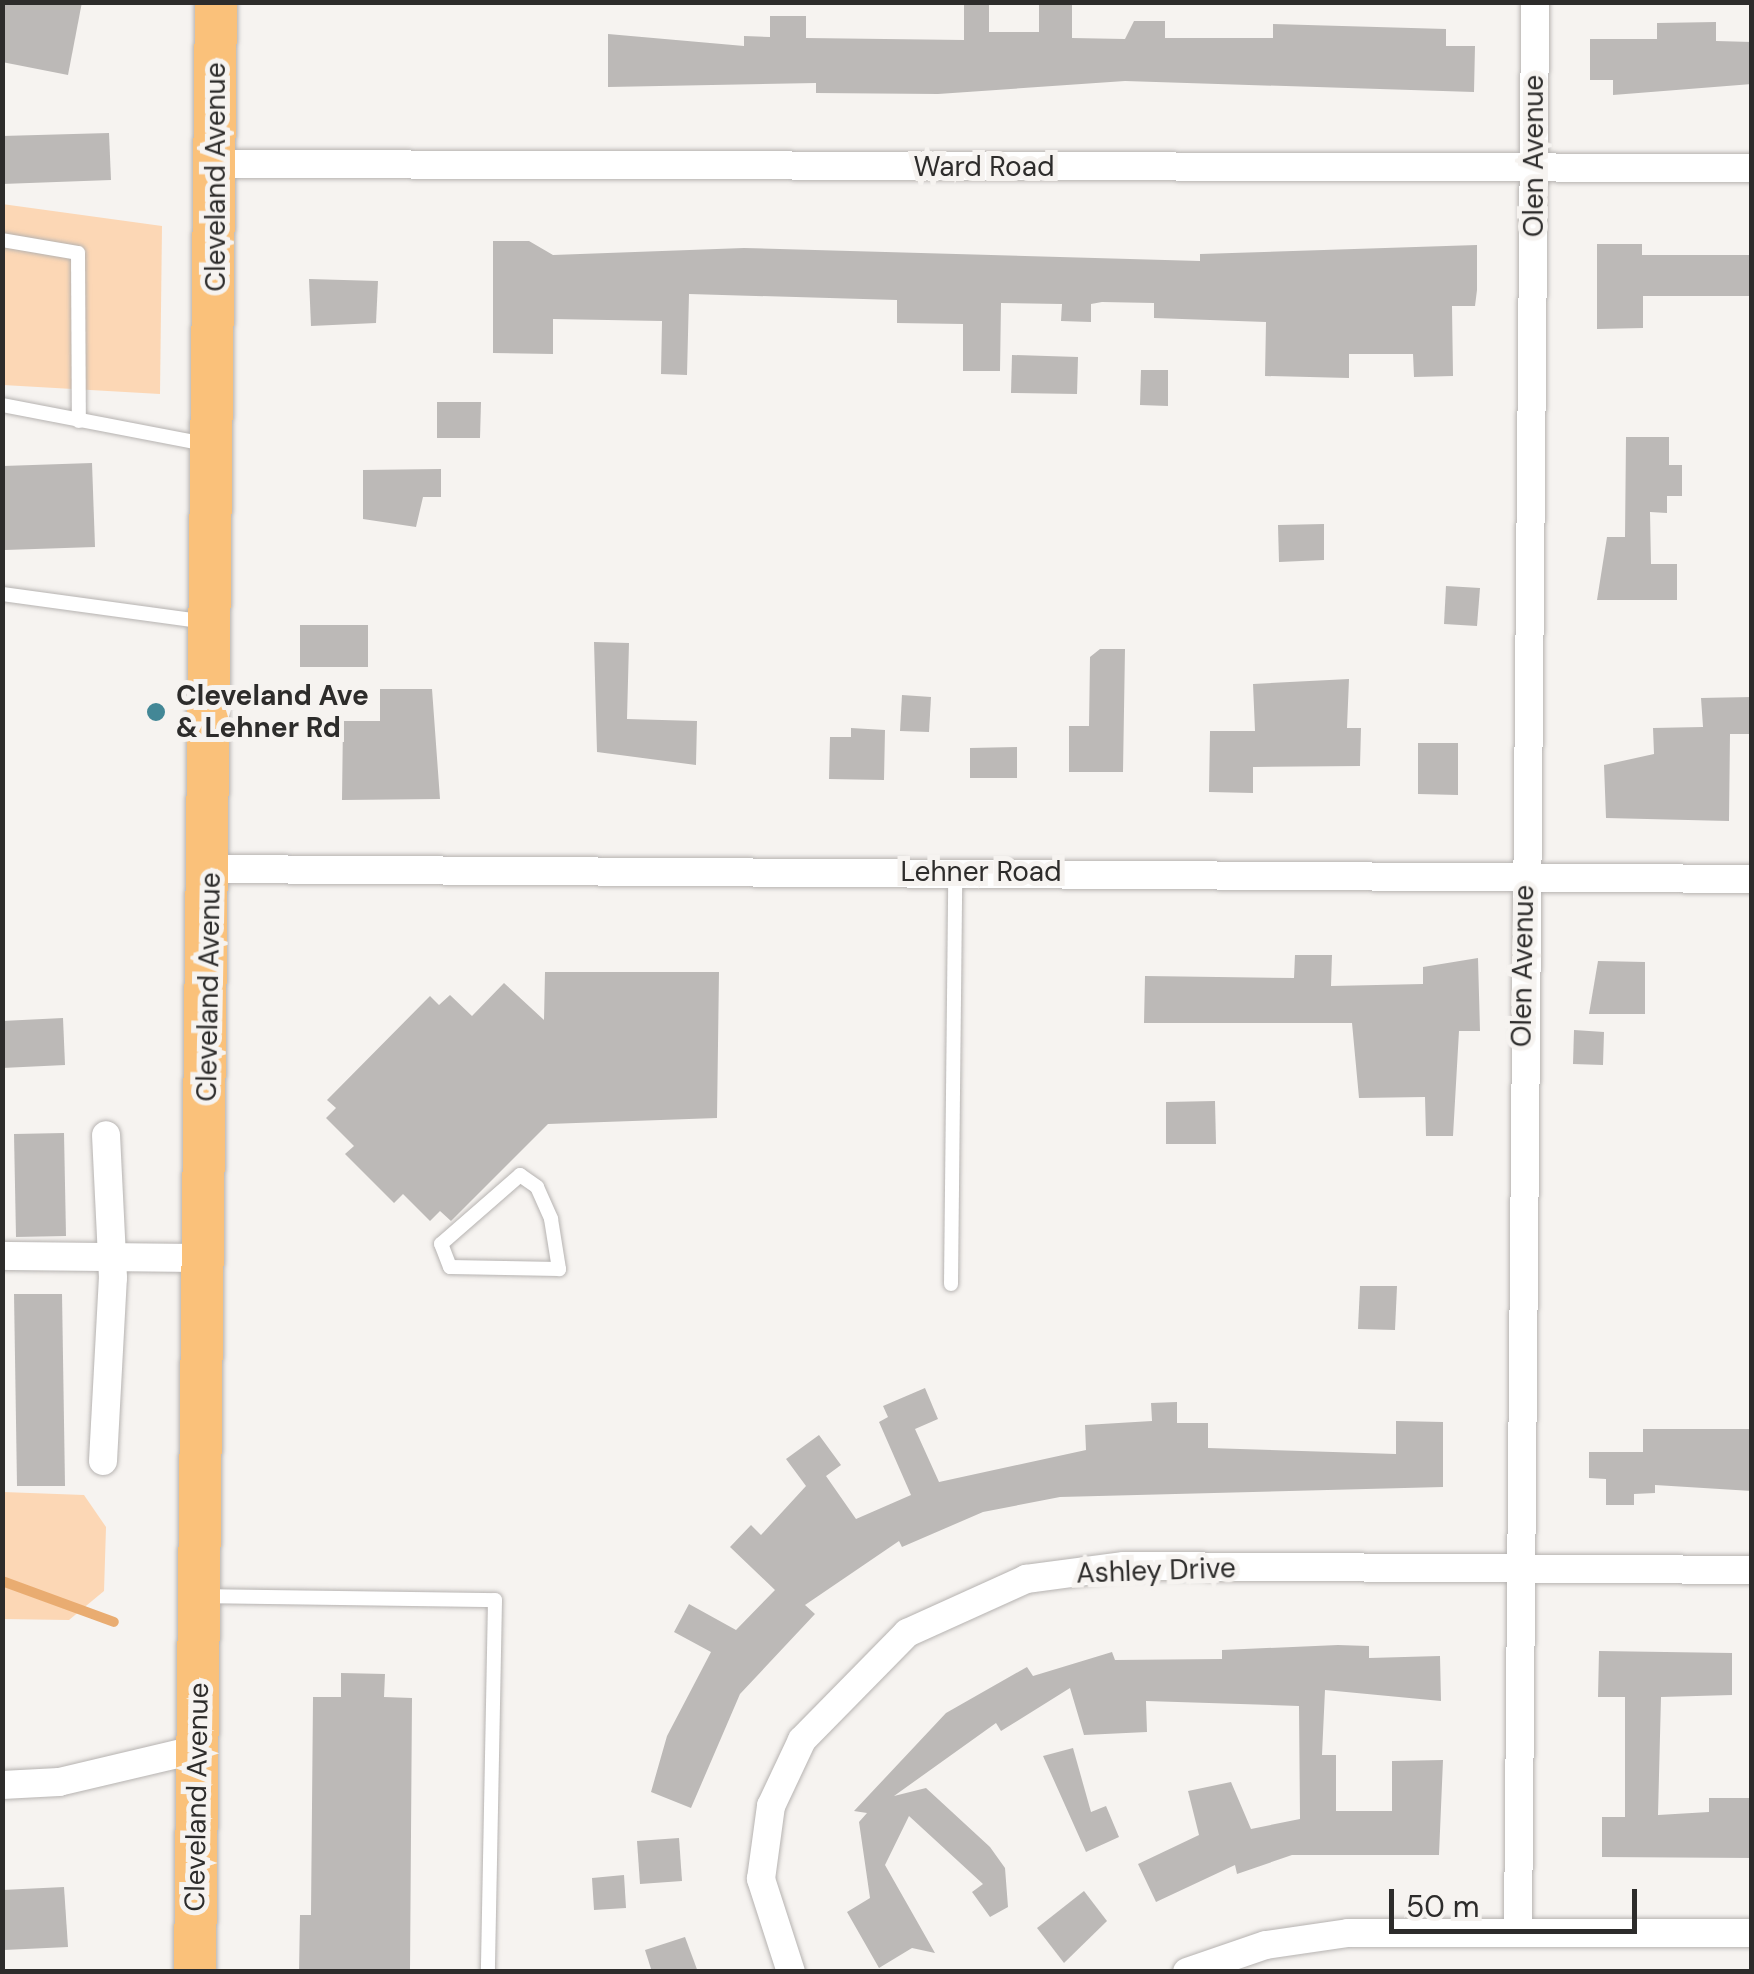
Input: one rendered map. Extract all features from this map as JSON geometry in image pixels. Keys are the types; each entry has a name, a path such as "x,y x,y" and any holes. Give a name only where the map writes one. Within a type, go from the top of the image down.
{"main road":[{"name":"Cleveland Avenue","path":"195,1972 217,164 211,7"}],"street":[{"name":"Olen Avenue","path":"1518,1929 1524,876 1535,2"},
{"name":"Ward Road","path":"217,164 1752,168"},
{"name":"Lehner Road","path":"210,870 1752,879"},
{"path":"103,1461 112,1257 106,1135"},
{"path":"2,1256 205,1258"},
{"name":"Ashley Drive","path":"791,1972 761,1879 771,1806 802,1740 907,1633 1026,1579 1124,1566 1752,1570"},
{"path":"2,1784 60,1782 198,1749"},
{"path":"1188,1972 1266,1945 1348,1933 1518,1929 1752,1932"}],"lane":[{"path":"2,240 78,253 78,421"},
{"path":"2,405 214,446"},
{"path":"2,594 213,622"},
{"path":"951,1284 955,872"},
{"path":"520,1175 537,1186 551,1219 558,1269 450,1266 441,1244 520,1175"},
{"path":"200,1596 495,1600 488,1972"}],"shaded area":[{"path":"2,204 162,226 160,394 3,385"},
{"path":"3,1492 84,1495 106,1527 104,1591 69,1620 3,1619"}],"building":[{"path":"2,2 82,2 68,75 2,62"},
{"path":"964,2 989,2 989,32 1039,32 1039,2 1072,2 1072,38 1125,39 1134,21 1165,21 1165,38 1273,38 1273,24 1446,29 1446,46 1475,46 1474,92 1125,81 938,94 816,93 816,83 608,87 608,34 744,46 744,36 770,37 770,16 806,16 806,38 964,40"},
{"path":"1716,22 1716,41 1752,42 1752,84 1613,95 1613,80 1590,80 1590,39 1657,39 1657,23"},
{"path":"109,133 111,180 2,184 2,136"},
{"path":"493,241 529,241 553,255 744,248 1200,261 1200,254 1477,245 1477,290 1475,306 1452,306 1453,376 1414,377 1413,354 1349,354 1349,378 1265,376 1266,322 1154,318 1154,303 1102,302 1091,304 1091,322 1061,321 1062,304 1001,303 1000,371 963,371 963,324 897,323 897,300 689,294 687,375 661,374 662,321 553,319 553,354 493,353"},
{"path":"1597,244 1642,244 1642,255 1752,255 1752,296 1643,296 1643,328 1597,329"},
{"path":"309,279 378,281 376,323 311,326"},
{"path":"1012,355 1078,357 1077,394 1011,393"},
{"path":"1141,370 1168,370 1168,406 1140,405"},
{"path":"437,402 481,402 480,438 437,438"},
{"path":"1626,437 1669,437 1669,465 1682,465 1682,496 1667,496 1667,513 1650,512 1651,564 1677,564 1677,600 1597,600 1607,537 1625,537"},
{"path":"92,463 95,547 5,550 3,466"},
{"path":"441,469 441,497 423,497 416,527 363,519 363,470"},
{"path":"1324,524 1324,560 1279,562 1278,525"},
{"path":"1446,586 1480,588 1477,626 1444,624"},
{"path":"300,625 368,625 368,667 300,667"},
{"path":"594,642 629,643 627,719 697,721 696,765 597,752"},
{"path":"1100,649 1125,649 1123,772 1069,772 1069,726 1089,726 1090,657"},
{"path":"1349,679 1347,728 1361,728 1360,766 1253,767 1253,793 1209,792 1210,731 1255,731 1253,684"},
{"path":"380,689 432,689 440,799 342,800 343,721 380,721"},
{"path":"902,695 931,697 929,732 900,731"},
{"path":"1752,697 1752,734 1730,734 1729,821 1606,818 1604,765 1654,754 1653,728 1703,727 1701,698"},
{"path":"851,728 885,730 884,780 829,779 830,737 851,737"},
{"path":"1418,743 1458,743 1458,795 1418,794"},
{"path":"1017,747 1017,778 970,778 970,748"},
{"path":"1295,955 1332,955 1331,986 1423,984 1423,967 1478,958 1480,1031 1459,1031 1453,1136 1426,1136 1425,1097 1359,1098 1352,1023 1144,1023 1145,976 1294,978"},
{"path":"1598,961 1645,962 1645,1014 1589,1014"},
{"path":"545,972 719,972 717,1118 548,1124 451,1221 440,1211 430,1221 403,1194 394,1203 345,1154 354,1146 326,1118 336,1108 327,1100 430,996 439,1005 450,995 472,1016 504,983 544,1020"},
{"path":"63,1018 65,1065 2,1068 2,1021"},
{"path":"1574,1030 1604,1032 1603,1065 1573,1064"},
{"path":"1215,1101 1216,1144 1166,1144 1166,1102"},
{"path":"64,1133 66,1236 16,1237 14,1134"},
{"path":"1360,1286 1397,1286 1395,1330 1358,1329"},
{"path":"14,1294 62,1294 65,1486 17,1486"},
{"path":"925,1388 938,1419 915,1429 939,1482 1086,1450 1085,1425 1152,1421 1151,1403 1177,1402 1177,1423 1208,1423 1208,1448 1396,1454 1396,1421 1443,1422 1443,1487 1060,1497 983,1512 902,1547 899,1541 805,1605 815,1614 740,1694 691,1808 651,1792 667,1736 711,1652 674,1632 689,1604 736,1630 775,1590 730,1547 751,1525 761,1535 806,1486 786,1459 819,1435 841,1465 826,1476 856,1519 911,1495 879,1422 888,1417 883,1406"},
{"path":"1643,1429 1752,1429 1752,1491 1655,1485 1655,1493 1634,1494 1634,1505 1606,1505 1606,1479 1589,1478 1589,1452 1643,1452"},
{"path":"1369,1646 1369,1658 1440,1656 1441,1701 1325,1690 1322,1755 1336,1755 1336,1811 1392,1811 1392,1761 1443,1760 1439,1855 1292,1855 1237,1874 1235,1865 1156,1902 1138,1864 1199,1835 1188,1791 1231,1782 1251,1829 1300,1819 1299,1706 1146,1701 1147,1732 1084,1735 1070,1688 1001,1731 996,1723 894,1796 926,1788 990,1847 1005,1868 1008,1907 990,1917 972,1892 983,1884 909,1816 885,1865 935,1953 912,1948 879,1968 847,1912 870,1898 859,1822 867,1813 854,1811 946,1713 1027,1667 1033,1676 1112,1652 1115,1660 1222,1659 1222,1650"},
{"path":"1599,1651 1732,1653 1732,1695 1661,1697 1658,1815 1709,1812 1709,1798 1752,1798 1752,1858 1602,1857 1602,1817 1625,1817 1625,1697 1598,1697"},
{"path":"341,1673 385,1674 384,1697 412,1698 410,1972 299,1972 300,1915 311,1915 313,1697 341,1697"},
{"path":"1073,1748 1091,1812 1106,1806 1119,1837 1086,1852 1043,1756"},
{"path":"679,1838 682,1881 640,1884 637,1841"},
{"path":"624,1875 626,1908 594,1910 592,1878"},
{"path":"64,1887 68,1947 4,1950 2,1890"},
{"path":"1084,1891 1107,1921 1064,1963 1037,1928"},
{"path":"685,1937 698,1972 652,1972 645,1950"}],"waterway":[{"path":"2,1581 114,1622"}],"place":[{"name":"Cleveland Ave & Lehner Rd","path":"156,712"}]}
